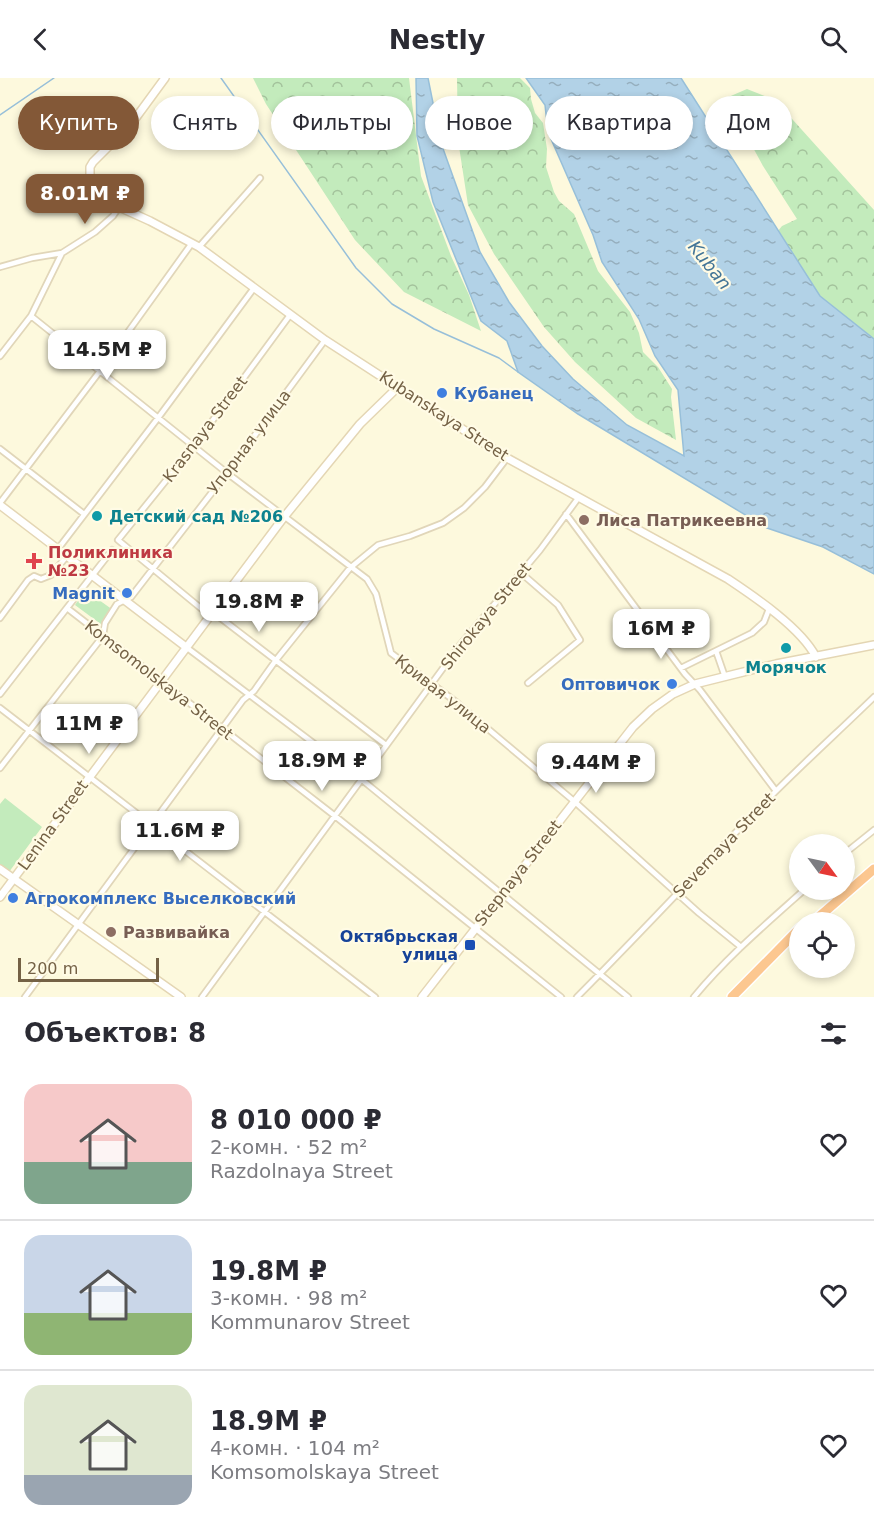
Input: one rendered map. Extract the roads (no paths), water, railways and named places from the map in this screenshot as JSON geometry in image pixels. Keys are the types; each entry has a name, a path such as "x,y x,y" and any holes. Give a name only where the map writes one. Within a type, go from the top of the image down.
{"highway":[{"path":"855,878 874,862"},
{"path":"825,912 874,869"},
{"path":"816,912 830,900"},
{"path":"732,997 789,939"},
{"path":"740,997 789,947"}],"street":[{"name":"Kubanskaya Street","path":"165,78 132,123 90,167 90,175 108,202 200,247 325,340 507,458 728,579 769,609 804,639 816,657"},
{"path":"200,247 260,178"},
{"path":"0,267 62,253 95,232 113,216 119,207"},
{"path":"192,243 0,504 361,778 628,997"},
{"path":"0,356 31,316 62,253"},
{"path":"58,549 254,288"},
{"name":"Krasnaya Street","path":"154,568 118,540 193,447 290,315"},
{"name":"Кривая улица","path":"31,316 227,474 367,579 372,585 391,653 575,802 741,947"},
{"name":"Упорная улица","path":"0,768 103,636 105,623 117,604 131,597 154,568 227,474 325,340"},
{"name":"Lenina Street","path":"0,897 284,517 360,424 398,387"},
{"path":"0,449 84,514"},
{"path":"25,997 243,700 350,568 378,545 443,523 464,508 484,488 507,458"},
{"name":"Shirokaya Street","path":"202,997 460,645 540,550 579,497"},
{"path":"567,514 776,791"},
{"path":"0,694 111,550"},
{"path":"0,618 28,580 34,576 41,579 51,575 68,556"},
{"path":"154,568 203,610 218,616 386,745"},
{"path":"520,572 558,605 580,640 528,683"},
{"name":"Komsomolskaya Street","path":"67,608 561,997"},
{"path":"681,668 752,633 764,622 769,609"},
{"name":"Stepnaya Street","path":"422,997 633,727 659,704 694,684 776,664 874,645"},
{"path":"716,651 725,677"},
{"name":"Severnaya Street","path":"577,997 654,920 677,893 776,791 874,697"},
{"path":"0,708 375,997"},
{"path":"855,845 874,830"},
{"path":"0,869 181,997"},
{"path":"694,997 741,947 793,900"}],"water":[{"name":"Kuban","path":"416,78 428,78 432,96 425,96 425,150 444,150 480,252 509,302 542,346 573,379 627,425 684,456 678,390 655,356 639,319 602,262 593,235 556,150 693,150 693,97 705,116 705,150 727,150 820,296 874,339 874,574 823,547 767,528 578,414 518,372 507,341 481,321 433,202 417,136"},
{"path":"526,78 681,78 692,96 545,96 545,105"}],"waterway":[{"path":"0,115 54,78"},
{"path":"221,78 356,268 392,304 434,329 499,358 518,372"}],"place":[{"name":"Кубанец","path":"442,393"},
{"name":"Детский сад №206","path":"97,516"},
{"name":"Лиса Патрикеевна","path":"584,520"},
{"name":"Поликлиника №23","path":"34,561"},
{"name":"Magnit","path":"127,593"},
{"name":"Морячок","path":"786,648"},
{"name":"Оптовичок","path":"672,684"},
{"name":"Агрокомплекс Выселковский","path":"13,898"},
{"name":"Развивайка","path":"111,932"},
{"name":"Октябрьская улица","path":"470,945"}]}
